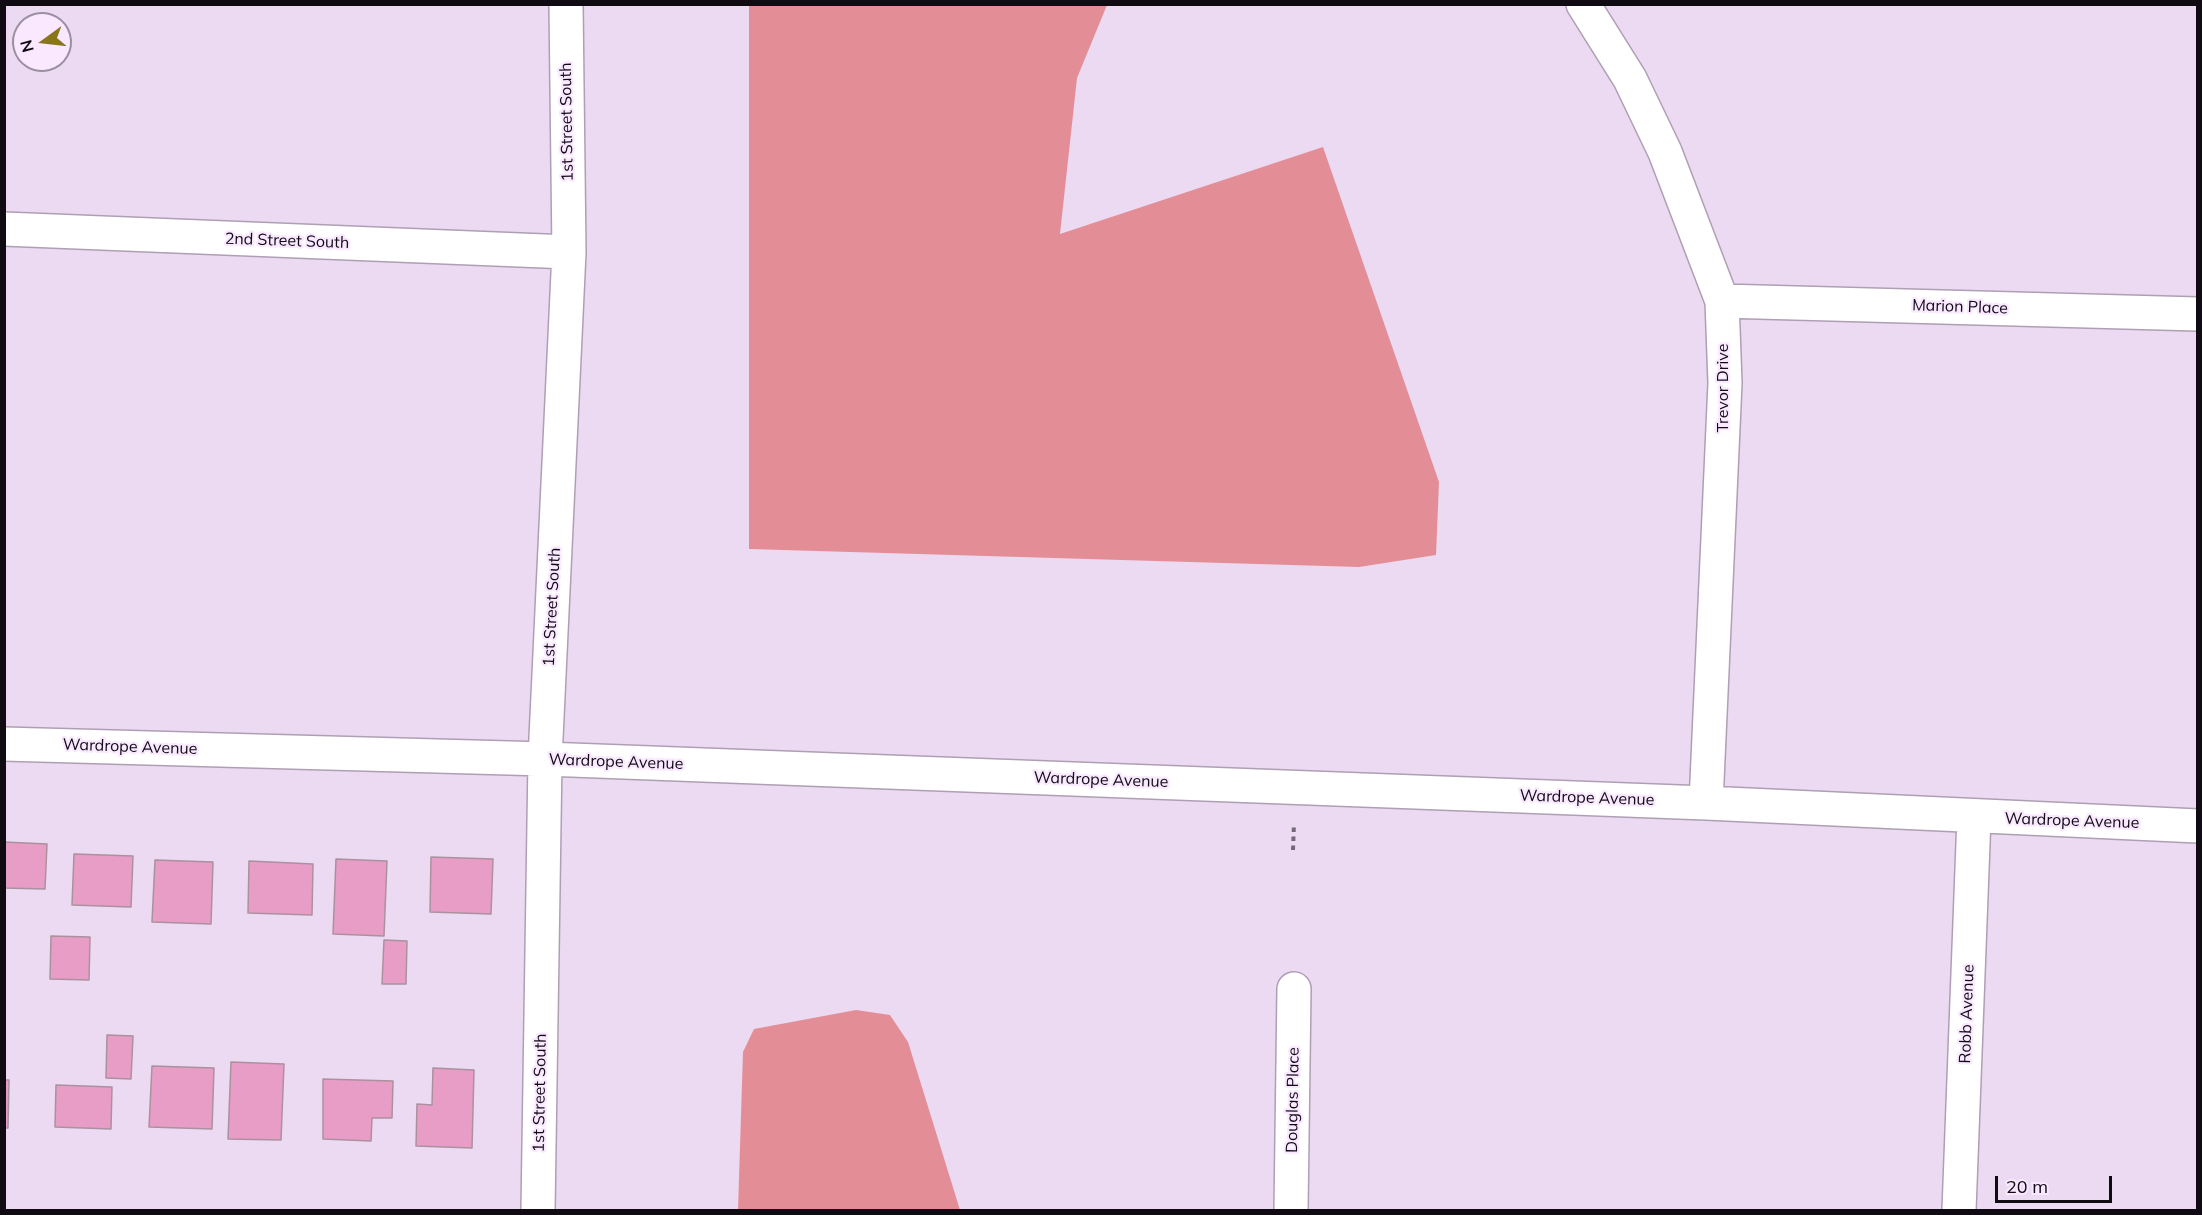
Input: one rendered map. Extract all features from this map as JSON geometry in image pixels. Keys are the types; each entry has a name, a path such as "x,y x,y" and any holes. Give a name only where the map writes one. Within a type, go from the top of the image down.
{"street":[{"name":"1st Street South","path":"538,1210 545,759 569,252 566,4"},
{"name":"Trevor Drive","path":"1583,4 1630,79 1665,152 1722,301 1725,383 1706,803"},
{"name":"2nd Street South","path":"4,229 569,252"},
{"name":"Marion Place","path":"1722,301 2198,314"},
{"name":"Wardrope Avenue","path":"4,744 545,759 1706,803 2198,826"},
{"name":"Robb Avenue","path":"1959,1210 1974,817"},
{"name":"Douglas Place","path":"1291,1210 1294,989"}],"path":[{"path":"1293,849 1294,820"}],"shaded area":[{"path":"749,5 1107,5 1077,78 1060,234 1323,147 1439,482 1436,555 1359,567 749,549"},
{"path":"856,1010 890,1015 908,1042 960,1210 738,1210 743,1052 754,1029"}],"building":[{"path":"4,842 47,844 45,889 4,888"},
{"path":"74,854 133,856 131,907 72,905"},
{"path":"431,857 493,859 491,914 430,912"},
{"path":"336,859 387,861 384,936 333,934"},
{"path":"155,860 213,862 211,924 152,922"},
{"path":"249,861 313,864 312,915 248,913"},
{"path":"51,936 90,937 89,980 50,979"},
{"path":"384,940 407,941 406,984 382,984"},
{"path":"107,1035 133,1036 131,1079 106,1078"},
{"path":"231,1062 284,1064 281,1140 228,1139"},
{"path":"152,1066 214,1068 212,1129 149,1127"},
{"path":"433,1068 474,1070 472,1148 416,1146 417,1104 432,1105"},
{"path":"323,1079 393,1081 392,1118 372,1118 371,1141 323,1139"},
{"path":"4,1080 9,1080 8,1128 4,1128"},
{"path":"56,1085 112,1087 111,1129 55,1127"}]}
